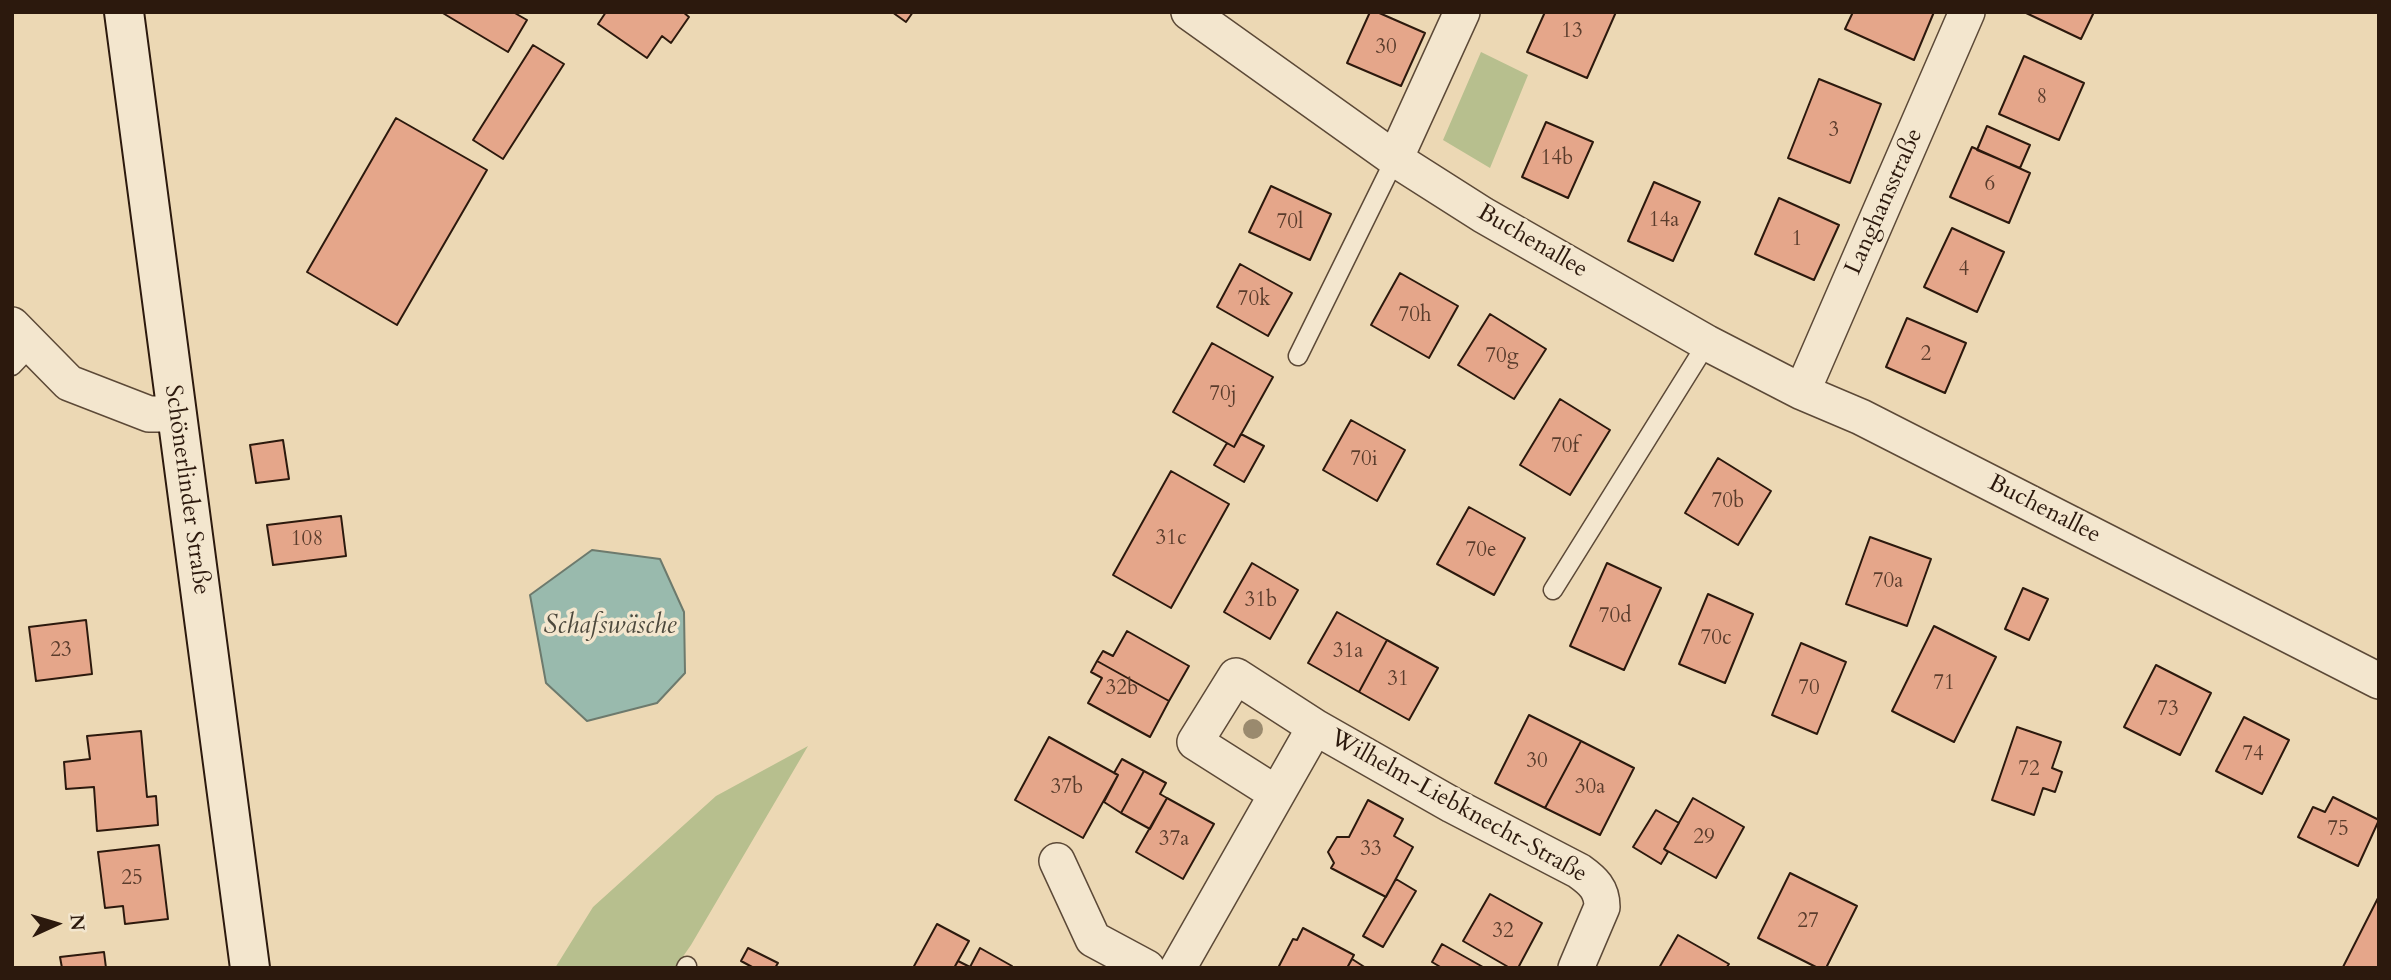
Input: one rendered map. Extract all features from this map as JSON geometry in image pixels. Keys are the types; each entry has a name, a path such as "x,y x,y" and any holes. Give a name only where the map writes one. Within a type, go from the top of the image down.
{"street":[{"name":"Schönerlinder Straße","path":"124,12 250,968"},
{"name":"Buchenallee","path":"1189,12 1395,159 1483,215 1707,343 1802,392 1861,417 2379,681"},
{"path":"1395,159 1462,12"},
{"name":"Langhansstraße","path":"1802,392 1968,12"},
{"path":"19,346 69,383 149,414 176,414"},
{"name":"Wilhelm-Liebknecht-Straße","path":"1278,794 1195,742 1236,676 1315,727 1595,882 1602,898 1602,907 1576,968"},
{"name":"Wilhelm-Liebknecht-Straße","path":"1178,968 1315,727"},
{"path":"1058,861 1093,939 1147,968"}],"lane":[{"path":"1298,356 1395,159"},
{"path":"1553,590 1707,343"}],"green space":[{"path":"1481,52 1528,75 1490,168 1443,140"},
{"path":"808,746 675,968 555,968 593,907 716,796"}],"water":[{"name":"Schafswäsche","path":"592,550 660,559 684,612 685,673 657,703 587,721 546,683 530,595"}],"building":[{"path":"441,12 513,12 527,20 508,52"},
{"path":"606,12 683,12 689,17 671,43 662,36 647,58 598,24"},
{"path":"892,12 913,12 906,22"},
{"path":"1370,12 1377,12 1425,33 1401,86 1347,63"},
{"path":"1545,12 1616,12 1587,78 1527,52"},
{"path":"1853,12 1934,12 1914,60 1845,29"},
{"path":"2024,12 2094,12 2081,39"},
{"path":"533,45 564,64 503,159 473,140"},
{"path":"2024,56 2084,83 2059,140 1999,114"},
{"path":"1819,79 1881,104 1850,183 1788,158"},
{"path":"396,118 487,170 397,325 307,272"},
{"path":"1546,122 1593,142 1568,198 1522,177"},
{"path":"1987,126 2030,145 2020,168 1977,150"},
{"path":"1972,147 2030,173 2009,223 1950,197"},
{"path":"1654,182 1700,202 1673,261 1628,241"},
{"path":"1271,186 1331,214 1310,260 1249,232"},
{"path":"1779,198 1839,225 1814,280 1755,254"},
{"path":"1952,228 2004,252 1977,312 1924,287"},
{"path":"1240,264 1292,293 1268,336 1217,307"},
{"path":"1400,273 1458,306 1429,358 1371,325"},
{"path":"1490,314 1546,349 1514,399 1458,365"},
{"path":"1907,318 1966,343 1945,393 1886,367"},
{"path":"1212,343 1273,377 1234,447 1173,412"},
{"path":"1560,399 1610,430 1570,495 1520,465"},
{"path":"1351,420 1405,450 1377,501 1323,470"},
{"path":"1241,434 1264,446 1244,482 1214,465 1227,443 1234,447"},
{"path":"283,440 289,479 256,483 250,445"},
{"path":"1718,458 1771,491 1738,545 1685,513"},
{"path":"1171,471 1229,504 1171,608 1113,575"},
{"path":"1469,507 1525,538 1494,595 1437,564"},
{"path":"341,516 346,556 273,565 267,525"},
{"path":"1870,537 1931,559 1907,626 1846,604"},
{"path":"1252,563 1298,590 1270,639 1224,612"},
{"path":"1607,563 1661,588 1624,670 1570,646"},
{"path":"2023,588 2048,599 2029,640 2005,629"},
{"path":"1708,594 1753,614 1725,683 1679,664"},
{"path":"1337,612 1387,640 1359,692 1308,663"},
{"path":"86,620 92,674 36,681 29,627"},
{"path":"1934,626 1996,657 1954,742 1892,711"},
{"path":"1127,631 1189,666 1169,701 1097,661 1103,651 1113,656"},
{"path":"1387,640 1438,668 1409,720 1359,692"},
{"path":"1801,643 1846,662 1817,734 1772,715"},
{"path":"1097,661 1169,701 1150,737 1088,703 1102,678 1091,672"},
{"path":"2156,665 2211,693 2180,755 2124,727"},
{"path":"1529,715 1581,741 1545,808 1495,783"},
{"path":"2244,717 2289,740 2262,794 2216,771"},
{"path":"2017,727 2061,742 2052,768 2062,772 2055,792 2043,788 2034,815 1992,800"},
{"path":"141,731 147,797 156,796 158,825 97,831 94,787 66,789 64,762 90,759 87,736"},
{"path":"1049,737 1118,775 1083,838 1015,800"},
{"path":"1581,741 1634,768 1600,835 1545,808"},
{"path":"1122,759 1144,771 1121,813 1104,802 1118,775 1114,773"},
{"path":"1144,771 1166,783 1160,794 1167,798 1150,829 1121,813"},
{"path":"2333,797 2379,820 2358,866 2298,837 2313,807 2325,812"},
{"path":"1167,798 1214,824 1183,879 1136,852"},
{"path":"1693,798 1744,827 1716,878 1664,849"},
{"path":"1368,800 1403,819 1394,836 1413,847 1386,897 1331,868 1334,863 1328,852 1337,837 1349,837"},
{"path":"1656,810 1679,823 1664,849 1668,852 1661,864 1633,847"},
{"path":"159,845 168,919 125,924 123,906 105,908 98,852"},
{"path":"1790,873 1857,906 1826,968 1818,968 1758,938"},
{"path":"1396,879 1416,891 1383,947 1363,936"},
{"path":"1490,894 1542,923 1518,968 1510,968 1463,941"},
{"path":"2379,896 2379,968 2344,968 2343,967"},
{"path":"937,924 969,941 954,968 913,968"},
{"path":"1303,928 1354,955 1347,968 1278,968 1293,939 1297,940"},
{"path":"1678,935 1729,964 1726,968 1659,968"},
{"path":"1442,944 1483,968 1442,968 1432,962"},
{"path":"748,948 778,963 775,968 754,968 741,961"},
{"path":"980,948 1012,966 1011,968 954,968 958,961 970,967"},
{"path":"104,952 106,968 62,968 60,957"},
{"path":"1352,959 1366,968 1347,968"}]}
